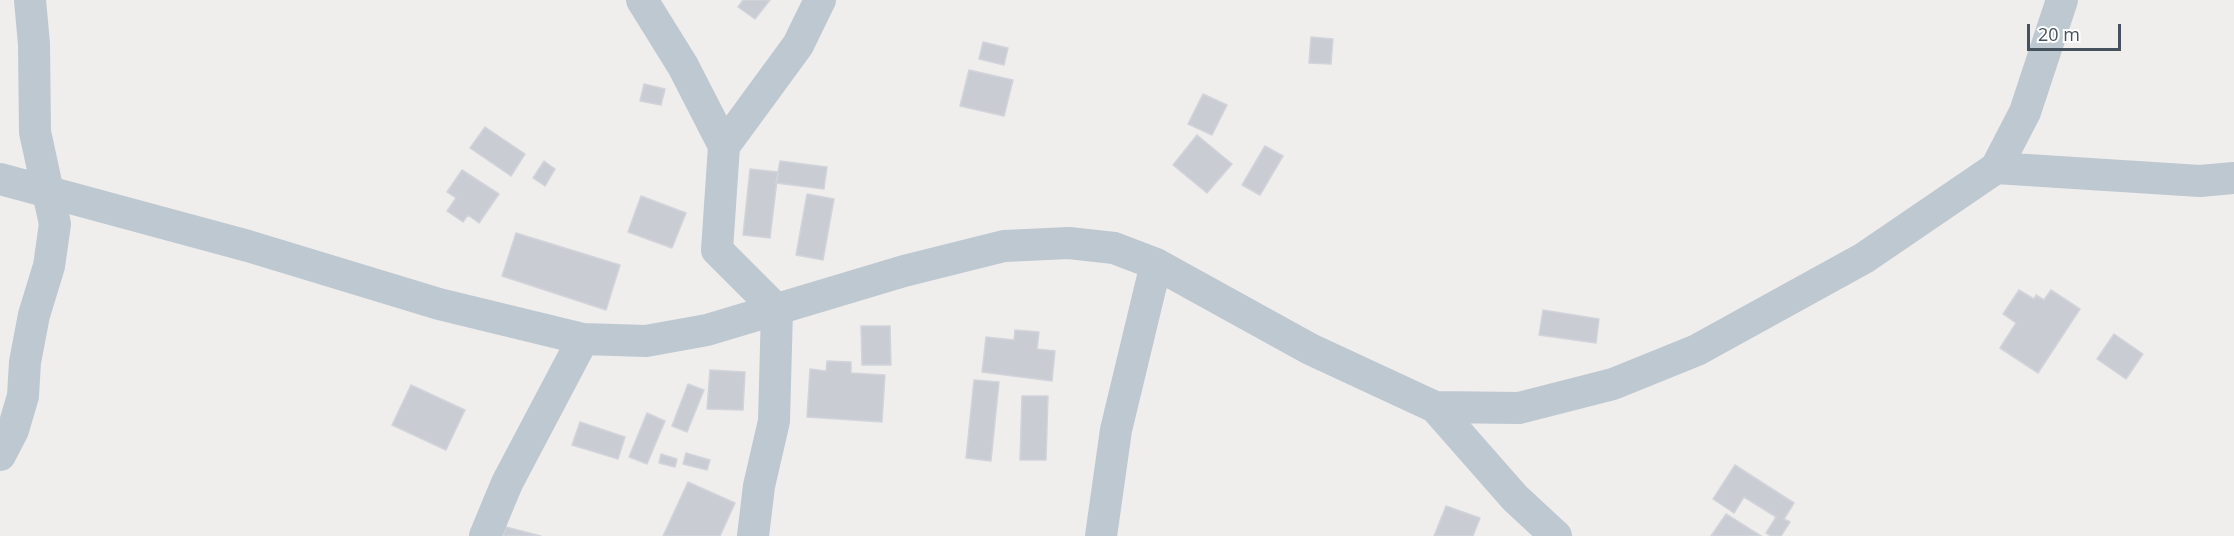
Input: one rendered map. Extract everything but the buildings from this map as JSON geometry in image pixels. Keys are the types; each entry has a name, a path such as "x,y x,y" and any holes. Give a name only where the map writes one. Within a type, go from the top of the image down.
{"street":[{"path":"0,455 13,430 23,396 25,362 34,315 49,266 55,224 35,132 34,44 30,0"},
{"path":"642,0 683,66 724,146 717,250 777,310 774,421 759,486 753,536"},
{"path":"724,146 798,45 820,0"},
{"path":"1434,407 1519,408 1613,384 1697,350 1864,258 1995,168 2025,112 2062,0"},
{"path":"1995,168 2200,181 2234,178"},
{"path":"0,179 248,246 439,304 583,339 646,341 707,330 904,272 1004,246 1069,243 1114,248 1156,264 1310,349 1434,407 1515,498 1556,536"},
{"path":"1101,536 1116,430 1156,264"},
{"path":"485,536 507,483 583,339"}]}
